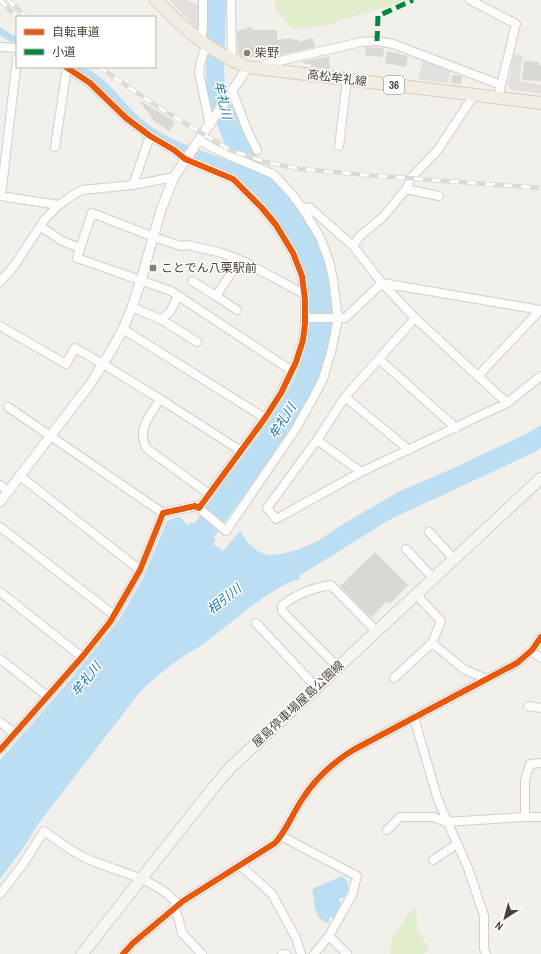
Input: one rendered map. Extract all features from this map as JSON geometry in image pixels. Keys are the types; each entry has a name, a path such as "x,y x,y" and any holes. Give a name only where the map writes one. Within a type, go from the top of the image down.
{"main road":[{"name":"高松牟礼線","path":"156,0 169,14 206,45 228,59 248,67 541,103"},
{"name":"屋島停車場屋島公園線","path":"82,954 227,772 316,687 541,478"}],"street":[{"path":"203,0 203,26 206,45 201,60 199,73 210,125"},
{"path":"228,59 231,0"},
{"path":"470,0 516,24 498,98"},
{"path":"262,68 266,64 360,42 377,41 393,44 501,85"},
{"path":"0,47 16,48"},
{"path":"16,67 0,196 59,204"},
{"path":"0,502 91,383 103,364 123,328 132,307 165,200 174,177 248,67"},
{"path":"55,148 67,68"},
{"path":"68,68 90,83 126,118 150,136 174,150 233,179 262,208 276,225 294,253 302,276 305,318 303,340 292,371 281,393 265,418 199,508"},
{"path":"339,146 347,79"},
{"path":"232,91 248,132 257,150"},
{"path":"353,246 359,238 384,216 406,189 411,178 437,151 474,95"},
{"path":"132,185 150,136"},
{"path":"8,407 163,513 195,506 226,531 295,430 312,400 323,379 331,352 338,319 329,261 320,237 303,209 291,193 273,174 228,156 199,140"},
{"path":"0,282 14,266 40,226 59,204 82,190 132,185 174,177"},
{"path":"406,189 439,196"},
{"path":"303,209 309,207 353,246 382,283 415,318 507,403"},
{"path":"292,371 171,291 77,258 92,213 181,246 188,245 222,253 240,260 304,294"},
{"path":"40,226 62,241 80,248"},
{"path":"216,296 240,260"},
{"path":"192,281 237,310"},
{"path":"305,318 345,318 382,283"},
{"path":"382,283 540,310"},
{"path":"162,320 177,298 181,297"},
{"path":"132,307 162,320 197,342"},
{"path":"478,376 540,310"},
{"path":"415,318 345,397 317,440 267,508 276,519 361,472 507,403 541,376"},
{"path":"0,326 66,364 75,348 241,451"},
{"path":"123,328 265,418"},
{"path":"379,359 456,428"},
{"path":"345,397 409,450"},
{"path":"160,400 145,424 142,433 143,442 146,448 209,494"},
{"path":"317,440 361,472"},
{"path":"20,476 140,570"},
{"path":"0,485 8,491"},
{"path":"0,750 82,657 110,622 140,570 163,513"},
{"path":"0,527 114,616"},
{"path":"429,532 454,559"},
{"path":"406,549 433,578"},
{"path":"338,668 282,611 282,606 291,598 319,587 331,585 376,631"},
{"path":"0,592 82,657"},
{"path":"394,678 432,643 441,622 416,594"},
{"path":"256,623 316,687"},
{"path":"123,954 175,906 271,846 281,836 309,789 329,767 353,750 517,663 531,651 541,637"},
{"path":"432,643 465,670 487,679"},
{"path":"531,651 541,658"},
{"path":"0,658 47,696"},
{"path":"528,706 541,708"},
{"path":"414,718 438,800 446,822 468,868 484,916 484,948 486,954"},
{"path":"0,722 14,733"},
{"path":"525,816 525,780 530,764 541,763"},
{"path":"387,830 400,817 433,817 446,822 525,816 541,817"},
{"path":"0,894 23,864 44,831 88,859 147,881 173,899 182,933 202,954"},
{"path":"281,836 356,876 352,895 329,936 314,954"},
{"path":"433,860 457,844"},
{"path":"240,865 272,894 296,938 301,954"},
{"path":"329,936 348,954"}],"green space":[{"path":"274,0 407,0 327,25 293,29 276,10"},
{"path":"416,907 417,931 429,947 424,954 390,954 392,939 406,917"}],"shaded area":[{"path":"169,0 186,0 200,5 199,31"},
{"path":"514,54 523,55 519,81 541,85 541,94 512,90 508,85"},
{"path":"423,60 451,71 447,83 418,79"}],"water":[{"path":"207,0 226,0 225,84 237,116 255,153 272,177 298,206 313,231 323,255 333,300 332,332 323,370 307,405 284,440 214,537 216,539 213,544 223,551 240,531 249,544 259,552 269,555 297,550 318,541 335,529 398,492 456,467 526,434 541,425 541,448 391,519 299,576 300,580 290,582 265,597 201,646 182,657 166,669 140,692 38,824 24,847 0,879 0,760 72,678 119,620 143,578 167,521 179,516 188,525 191,522 194,524 257,439 286,395 301,363 306,346 310,313 302,269 298,256 285,231 268,208 234,176 186,154 143,127 125,113 76,68 84,68 93,73 110,86 138,116 170,138 231,162 206,90"},
{"path":"0,27 12,35 16,36 16,43 9,41 0,35"},
{"path":"342,876 348,882 348,890 344,898 340,898 339,900 341,903 339,911 334,918 330,917 330,924 324,922 317,915 312,889"}],"building":[{"path":"252,27 253,30 277,30 277,40 292,38 292,40 299,39 299,42 313,38 315,47 271,57 243,57 238,54 237,31"},
{"path":"366,47 384,48 383,57 365,55"},
{"path":"387,51 408,56 406,67 385,63"},
{"path":"329,57 330,69 311,67 311,64 304,64 303,61"},
{"path":"524,61 539,62 538,65 541,65 541,81 522,80"},
{"path":"452,75 462,76 461,84 451,83"},
{"path":"139,100 175,122 169,131 154,121"},
{"path":"375,552 408,585 390,604 387,601 371,618 340,586"}],"railway":[{"path":"0,0 16,16"},
{"path":"8,0 25,16"},
{"path":"100,68 158,107 230,150 269,163 301,169 366,175 541,188"}],"marked path":[{"path":"377,41 378,16 413,0"}],"cycle path":[{"path":"0,750 82,657 110,622 140,570 163,513 195,506 199,508 265,418 281,393 296,362 303,340 305,323 305,300 302,276 293,253 276,225 262,208 233,179 185,159 174,150 150,136 126,118 90,83 68,68"},
{"path":"123,954 133,943 183,901 275,843 312,786 324,772 338,760 353,750 517,663 532,650 541,637"}],"place":[{"name":"柴野","path":"247,53"},
{"name":"ことでん八栗駅前","path":"153,268"}],"water label":[{"name":"牟礼川","path":"223,100"},
{"name":"牟礼川","path":"282,421"},
{"name":"相引川","path":"224,599"},
{"name":"牟礼川","path":"86,679"}]}
